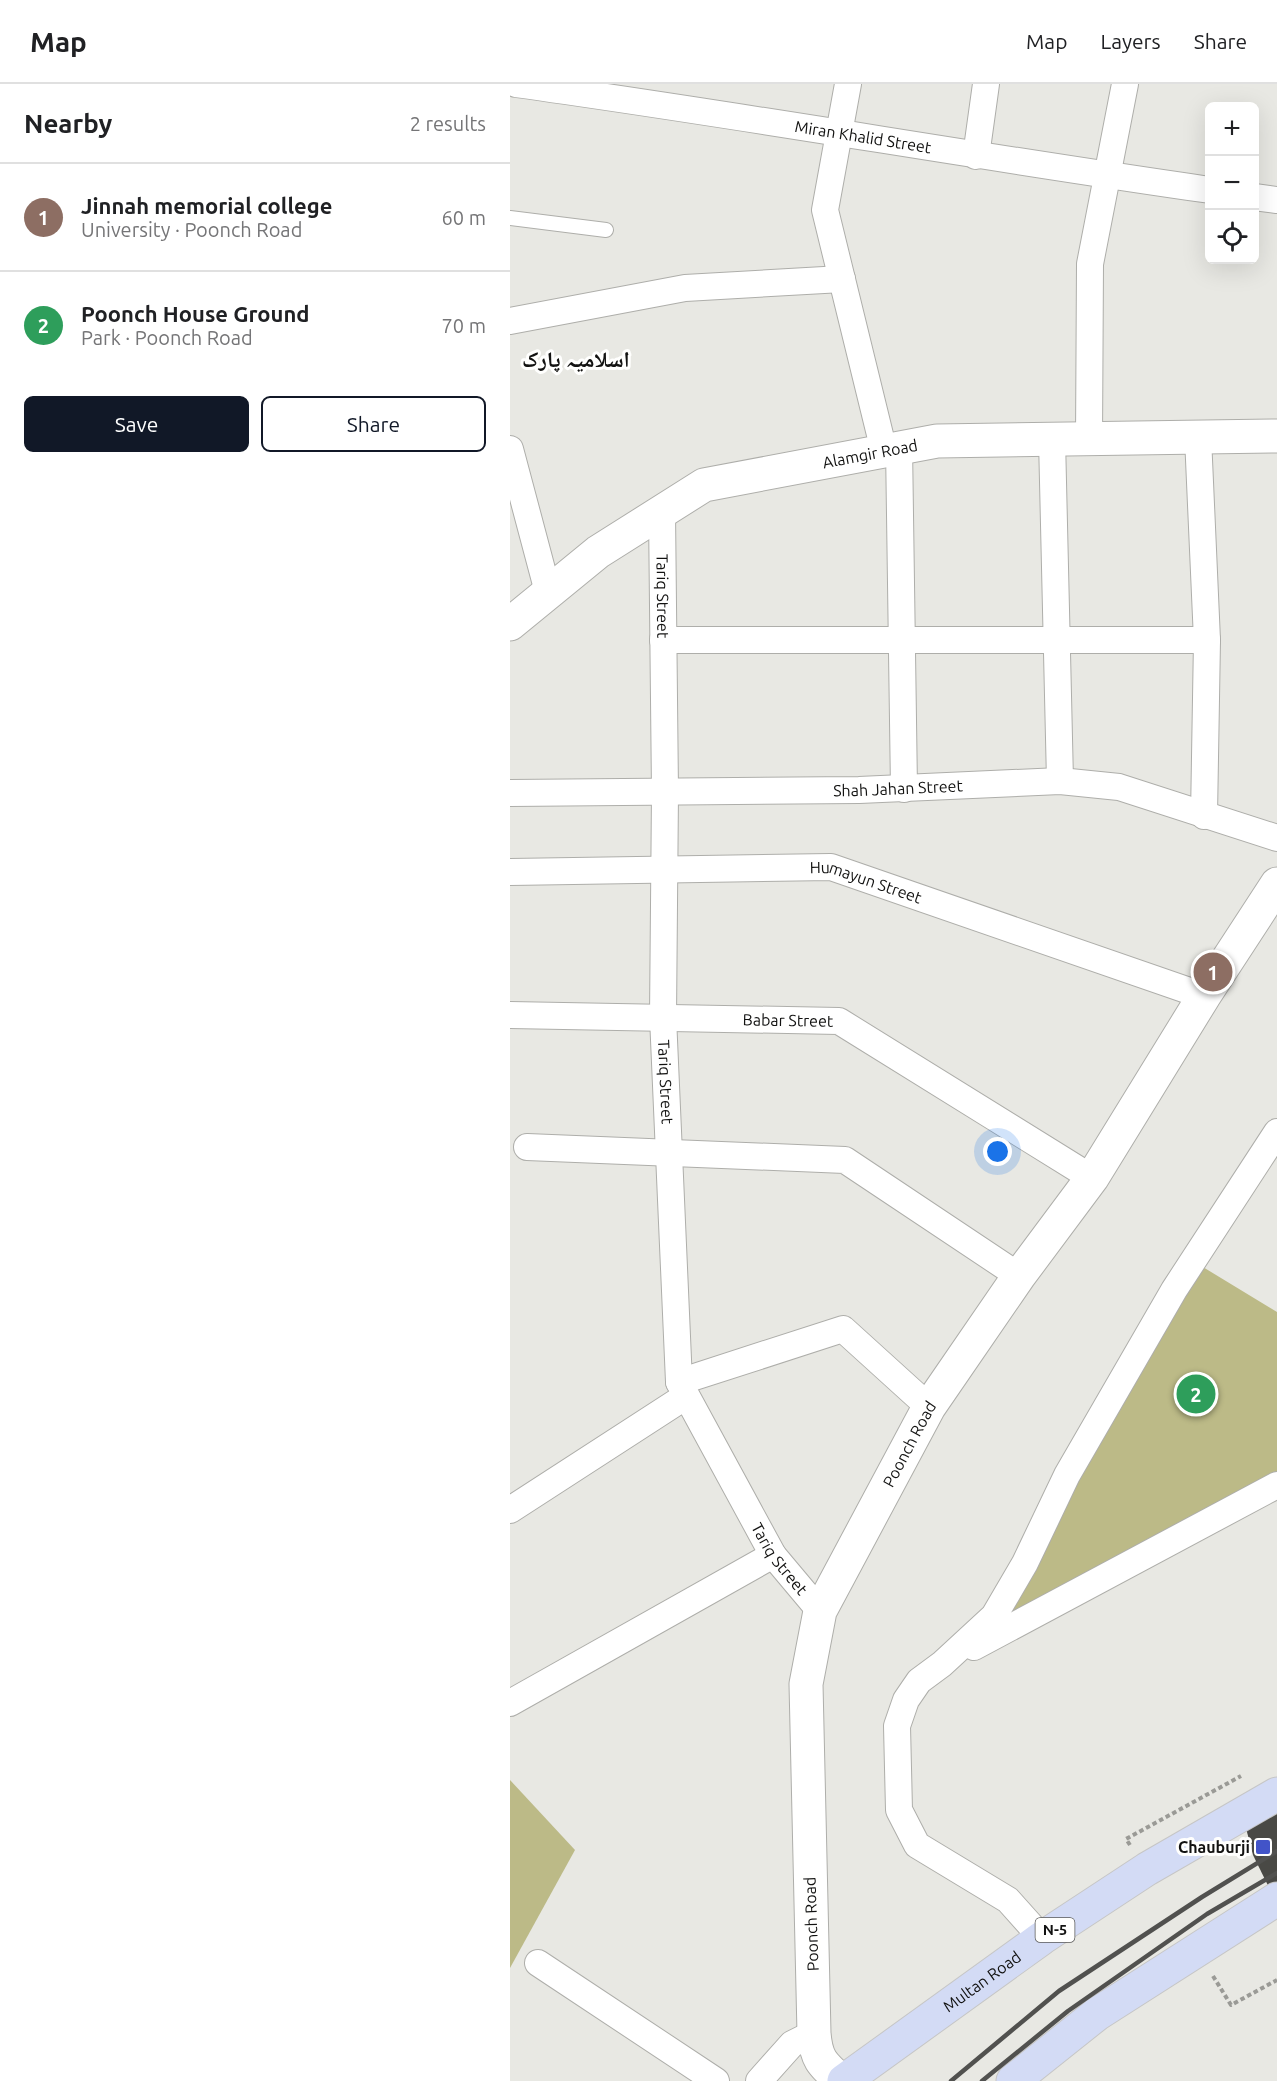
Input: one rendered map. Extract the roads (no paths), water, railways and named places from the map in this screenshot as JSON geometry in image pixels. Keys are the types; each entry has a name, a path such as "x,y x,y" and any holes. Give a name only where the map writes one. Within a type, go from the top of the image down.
{"main road":[{"name":"Alamgir Road","path":"510,624 598,552 704,485 937,441 1277,436"},
{"name":"Poonch Road","path":"842,2081 821,2064 815,2053 814,2033 806,1684 820,1611 929,1407 1019,1276 1092,1178 1204,996 1277,884"},
{"name":"Multan Road","path":"842,2081 1042,1938 1147,1869 1277,1794"},
{"path":"1013,2081 1097,2014 1277,1899"}],"street":[{"name":"Miran Khalid Street","path":"516,84 629,92 839,133 976,156 1205,189"},
{"path":"848,84 825,210 842,279 892,448 902,640 904,789"},
{"path":"976,156 986,84"},
{"path":"1089,439 1090,264 1125,84"},
{"path":"1259,198 1277,200"},
{"path":"510,321 685,288 842,279"},
{"path":"1198,437 1207,640 1204,816"},
{"path":"1052,439 1060,781"},
{"path":"510,449 548,592"},
{"name":"Tariq Street","path":"662,512 665,792 663,1017 668,1153 682,1389 773,1555 820,1611"},
{"path":"663,640 1207,640"},
{"name":"Shah Jahan Street","path":"510,793 904,789 1060,781 1119,787 1277,838"},
{"name":"Humayun Street","path":"510,872 831,867 1204,996"},
{"name":"Babar Street","path":"510,1015 839,1021 1092,1178"},
{"path":"1042,1938 1008,1900 917,1845 899,1810 897,1726 906,1700 919,1681 942,1664 993,1616 1025,1563 1067,1475 1174,1290 1277,1132"},
{"path":"527,1147 845,1160 1019,1276"},
{"path":"510,1510 682,1389 843,1329 929,1407"},
{"path":"942,1664 1277,1485"},
{"path":"510,1703 773,1555"},
{"path":"537,1964 716,2081"},
{"path":"759,2081 792,2044 814,2033"}],"lane":[{"path":"510,218 606,230"}],"railway":[{"path":"951,2081 1059,1991 1202,1897 1277,1851"},
{"path":"982,2081 1068,2011 1207,1914 1277,1873"}],"place":[{"name":"Jinnah memorial college","path":"1213,972"},
{"name":"Poonch House Ground","path":"1196,1394"},
{"name":"Chauburji","path":"1263,1847"}],"district":[{"name":"اسلامیہ پارک","path":"576,359"}]}
